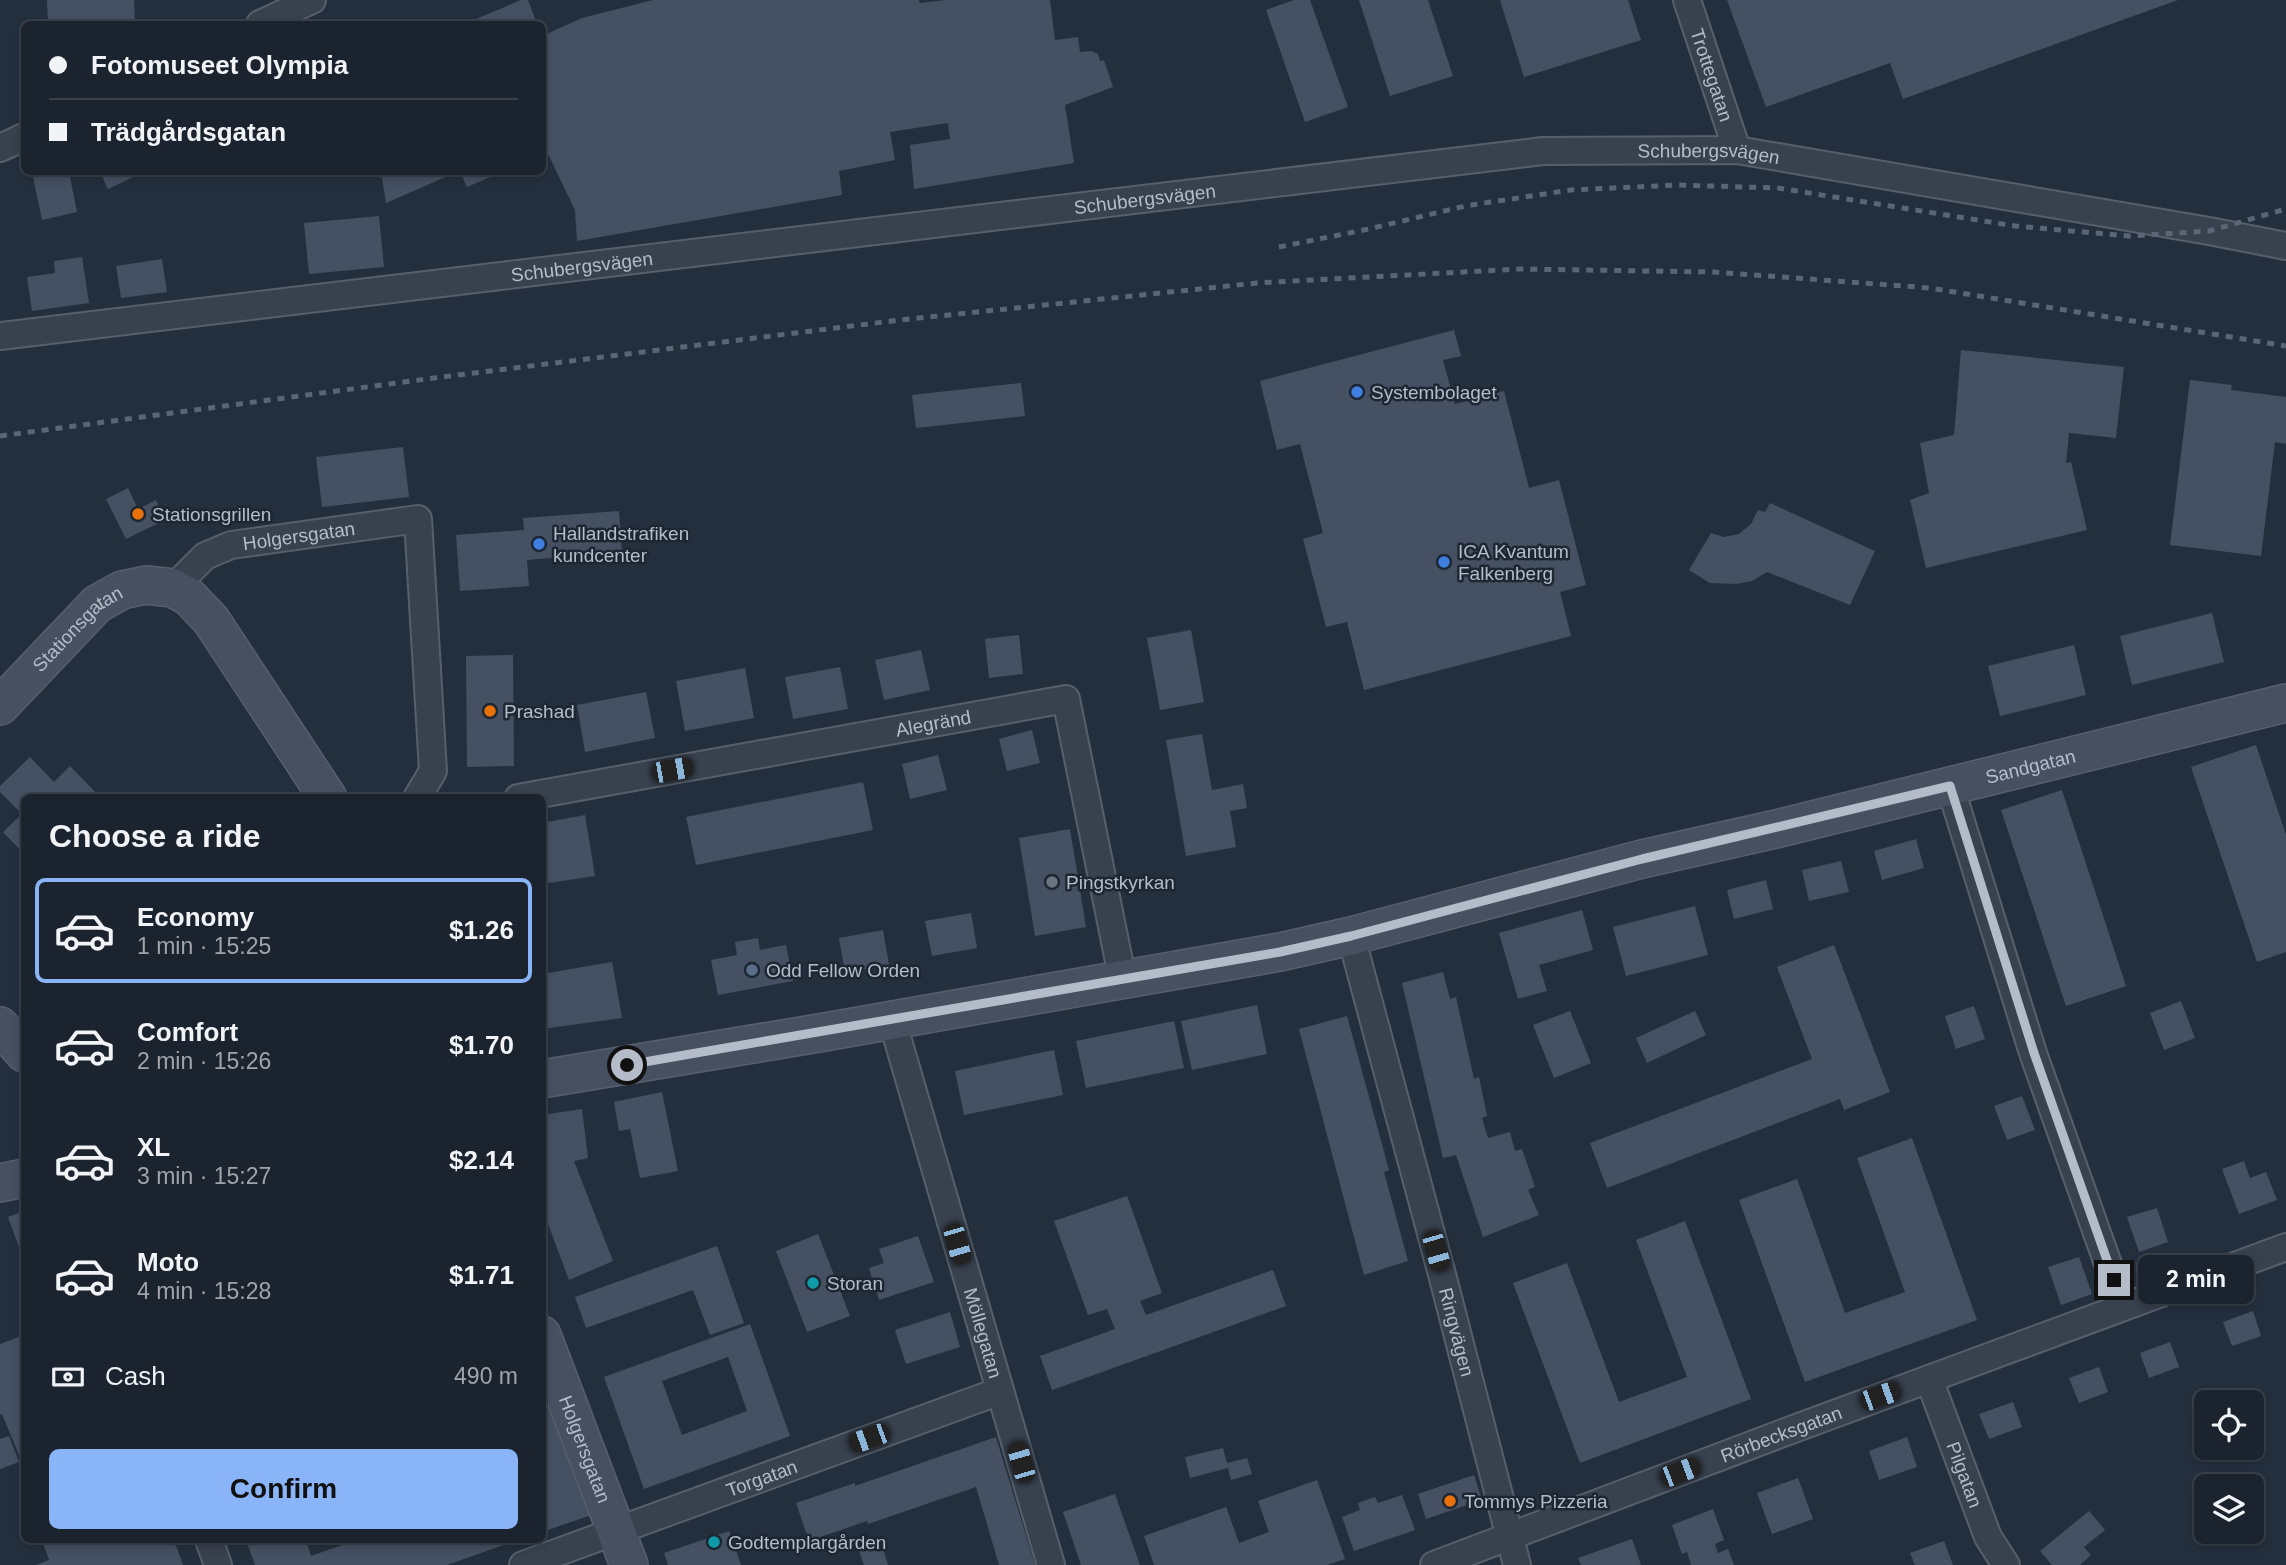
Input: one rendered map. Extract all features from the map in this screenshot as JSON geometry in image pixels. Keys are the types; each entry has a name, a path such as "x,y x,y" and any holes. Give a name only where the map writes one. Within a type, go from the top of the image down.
{"main road":[{"name":"Stationsgatan","path":"0,706 97,604 122,590 146,585 173,588"},
{"path":"173,588 189,597 211,620 325,794"},
{"name":"Sandgatan","path":"546,1078 1123,981 1351,936 1609,867 2286,703"},
{"path":"0,1026 21,1050"},
{"path":"0,1182 21,1178"},
{"name":"Holgersgatan","path":"546,1346 629,1565"}],"street":[{"path":"266,21 312,0"},
{"name":"Trottegatan","path":"1686,0 1737,150"},
{"path":"0,148 21,138"},
{"name":"Schubergsvägen","path":"0,336 1530,153 1737,150 2209,230 2286,246"},
{"name":"Holgersgatan","path":"173,588 205,556 232,545 418,519 433,771 419,794"},
{"name":"Alegränd","path":"540,794 1066,699 1123,981"},
{"path":"1950,786 2034,1053 2123,1306"},
{"name":"Ringvägen","path":"1351,936 1517,1565"},
{"name":"Möllegatan","path":"892,1020 1051,1565"},
{"name":"Rörbecksgatan","path":"1434,1565 1929,1378 2286,1247"},
{"name":"Pilgatan","path":"1929,1378 1988,1536 2006,1565"},
{"name":"Torgatan","path":"523,1565 1000,1391"},
{"path":"210,1543 218,1565"}],"building":[{"path":"47,0 134,0 135,21 48,21"},
{"path":"521,0 528,0 536,21 471,21"},
{"path":"653,0 919,0 920,3 946,0 1050,0 1055,40 1078,37 1080,52 1091,51 1098,54 1100,61 1104,60 1113,87 1065,105 1074,163 914,189 910,145 950,139 948,123 890,132 895,160 839,171 842,195 577,241 575,210 546,152 546,34 582,18"},
{"path":"1294,0 1310,0 1348,107 1305,122 1266,10"},
{"path":"1359,0 1428,0 1453,76 1390,96"},
{"path":"1500,0 1628,0 1641,40 1524,77"},
{"path":"1727,0 2178,0 1903,99 1890,63 1766,107"},
{"path":"33,175 70,175 77,212 42,220"},
{"path":"101,175 138,175 108,189"},
{"path":"381,175 450,175 386,203"},
{"path":"461,175 495,175 467,187"},
{"path":"379,216 384,267 309,274 304,223"},
{"path":"82,257 89,303 32,311 27,277 55,273 54,261"},
{"path":"162,259 167,292 121,298 116,266"},
{"name":"ICA Kvantum Falkenberg","path":"1454,330 1461,356 1443,360 1455,404 1504,391 1529,488 1559,480 1586,585 1560,592 1571,636 1364,690 1347,622 1326,627 1303,539 1323,533 1300,444 1277,450 1260,381"},
{"path":"1961,350 2124,367 2116,438 2069,433 2066,463 2071,462 2087,530 1926,568 1910,500 1929,493 1920,443 1954,435"},
{"path":"2190,380 2232,385 2231,390 2286,397 2286,444 2275,442 2261,556 2170,545"},
{"path":"1021,383 1025,416 916,428 912,395"},
{"path":"403,447 409,497 322,507 316,457"},
{"name":"Stationsgrillen","path":"128,488 138,509 156,500 165,520 126,539 106,499"},
{"path":"1770,503 1875,551 1850,605 1767,572 1752,581 1736,584 1710,583 1689,570 1711,533 1724,537 1739,534 1751,524 1758,510 1765,512"},
{"name":"Hallandstrafiken kundcenter","path":"619,511 622,552 527,560 529,586 460,591 456,535 524,530 523,518"},
{"path":"2212,613 2224,662 2132,685 2120,636"},
{"path":"1191,630 1204,702 1160,710 1147,638"},
{"path":"1019,635 1023,674 989,678 985,639"},
{"path":"2074,645 2086,695 2000,716 1988,666"},
{"path":"921,650 930,690 884,700 875,660"},
{"name":"Prashad","path":"513,655 514,766 467,767 466,656"},
{"path":"840,667 848,709 793,719 785,677"},
{"path":"745,668 754,718 685,731 676,681"},
{"path":"646,692 655,738 585,752 577,705"},
{"path":"1032,730 1040,763 1007,771 999,739"},
{"path":"1202,734 1212,790 1243,784 1247,808 1230,811 1236,847 1186,856 1166,740"},
{"path":"2256,745 2286,835 2286,952 2257,962 2191,767"},
{"path":"938,755 947,790 910,799 902,764"},
{"path":"30,757 54,782 70,766 97,794 21,794 21,813 0,792 0,786"},
{"path":"863,782 873,830 696,865 686,817"},
{"path":"2062,790 2126,986 2066,1006 2001,810"},
{"path":"21,815 21,851 3,832"},
{"path":"585,815 595,876 546,883 546,822"},
{"name":"Pingstkyrkan","path":"1070,829 1086,927 1035,936 1019,838"},
{"path":"1916,839 1924,868 1882,880 1874,851"},
{"path":"1841,861 1849,892 1809,901 1802,870"},
{"path":"1766,880 1773,909 1734,919 1727,890"},
{"path":"1695,906 1708,955 1626,976 1613,927"},
{"path":"1582,910 1593,950 1539,965 1547,991 1518,999 1499,933"},
{"path":"971,913 977,948 932,956 925,921"},
{"path":"883,930 889,965 845,972 839,938"},
{"name":"Odd Fellow Orden","path":"758,938 760,950 786,945 793,981 718,995 711,960 737,955 735,942"},
{"path":"1834,945 1890,1092 1844,1110 1840,1099 1607,1188 1590,1143 1812,1059 1777,967"},
{"path":"612,962 622,1018 546,1028 546,973"},
{"path":"1443,972 1450,999 1456,997 1474,1079 1479,1077 1487,1116 1482,1118 1488,1138 1510,1132 1515,1151 1522,1149 1535,1187 1528,1190 1539,1215 1483,1237 1456,1155 1443,1158 1402,983"},
{"path":"2181,1001 2195,1038 2164,1050 2150,1013"},
{"path":"1257,1005 1267,1054 1192,1070 1181,1021"},
{"path":"1974,1006 1985,1039 1956,1049 1945,1016"},
{"path":"1570,1011 1591,1063 1554,1078 1533,1025"},
{"path":"1695,1011 1706,1035 1647,1063 1636,1038"},
{"path":"1347,1016 1389,1170 1384,1172 1408,1261 1364,1275 1299,1029"},
{"path":"1174,1021 1184,1068 1086,1088 1076,1041"},
{"path":"1054,1050 1063,1095 964,1115 955,1071"},
{"path":"662,1092 678,1171 640,1178 630,1129 619,1131 614,1102"},
{"path":"2022,1096 2035,1130 2007,1140 1994,1106"},
{"path":"582,1109 588,1158 574,1161 613,1261 569,1280 546,1219 546,1114"},
{"path":"1912,1138 1977,1320 1805,1382 1739,1200 1797,1179 1845,1313 1905,1292 1857,1158"},
{"path":"2244,1161 2250,1178 2266,1172 2277,1200 2239,1214 2222,1169"},
{"path":"1127,1196 1162,1293 1140,1301 1146,1315 1273,1270 1286,1306 1052,1390 1040,1356 1115,1329 1107,1309 1088,1315 1054,1221"},
{"path":"2157,1208 2168,1242 2139,1252 2127,1217"},
{"path":"21,1212 21,1253 8,1217"},
{"path":"1685,1221 1751,1399 1580,1463 1513,1283 1567,1263 1619,1402 1687,1377 1636,1240"},
{"name":"Storan","path":"818,1234 850,1316 807,1332 776,1251"},
{"path":"918,1236 934,1282 879,1300 869,1268 884,1263 879,1249"},
{"path":"717,1246 744,1323 710,1335 693,1290 586,1328 575,1297"},
{"path":"2079,1257 2092,1294 2061,1305 2048,1267"},
{"path":"2253,1311 2261,1336 2232,1346 2223,1322"},
{"path":"950,1312 960,1347 906,1364 895,1330"},
{"path":"750,1324 790,1436 644,1489 604,1377","holes":["728,1357 747,1411 682,1435 662,1381"]},
{"path":"21,1336 21,1460 2,1414 0,1415 0,1344"},
{"path":"2170,1342 2179,1367 2149,1378 2140,1353"},
{"path":"2099,1367 2108,1392 2079,1403 2069,1378"},
{"path":"546,1393 594,1514 546,1531"},
{"path":"2013,1402 2022,1427 1989,1439 1979,1414"},
{"path":"9,1436 19,1462 0,1469 0,1439"},
{"path":"996,1437 1035,1565 999,1565 976,1487 809,1541 796,1503 855,1483 855,1486"},
{"path":"1907,1437 1917,1467 1879,1480 1869,1451"},
{"path":"1223,1448 1227,1463 1247,1458 1252,1474 1231,1480 1228,1468 1190,1478 1185,1457"},
{"path":"1474,1475 1482,1500 1426,1519 1418,1494"},
{"path":"1798,1478 1813,1519 1772,1534 1757,1493"},
{"path":"1317,1480 1345,1559 1327,1565 1154,1565 1144,1536 1226,1507 1239,1543 1269,1532 1258,1501"},
{"path":"1115,1494 1140,1565 1081,1565 1063,1512"},
{"path":"1402,1495 1415,1530 1354,1551 1342,1517 1360,1510 1358,1503 1375,1497 1378,1503"},
{"path":"1713,1509 1724,1540 1715,1544 1718,1553 1728,1549 1734,1565 1691,1565 1687,1552 1682,1554 1672,1525"},
{"path":"2089,1511 2105,1530 2084,1547 2091,1555 2080,1565 2052,1565 2040,1551"},
{"name":"Godtemplargården","path":"729,1531 741,1565 668,1565 664,1553"},
{"path":"880,1538 888,1565 864,1565 857,1545"},
{"path":"1632,1539 1641,1565 1581,1565 1578,1558"},
{"path":"1944,1541 1953,1565 1915,1565 1910,1553"},
{"path":"43,1543 175,1543 183,1565 36,1565 49,1560"},
{"path":"247,1543 307,1543 311,1556 348,1543 509,1543 447,1565 255,1565"}],"railway":[{"path":"1279,247 1465,206 1571,190 1677,185 1778,188 2015,226 2129,236 2209,231 2286,209"},
{"path":"0,436 900,320 1257,283 1519,269 1714,272 1930,288 2286,346"}],"place":[{"name":"Systembolaget","path":"1357,392"},
{"name":"Stationsgrillen","path":"138,514"},
{"name":"Hallandstrafiken kundcenter","path":"539,544"},
{"name":"ICA Kvantum Falkenberg","path":"1444,562"},
{"name":"Prashad","path":"490,711"},
{"name":"Pingstkyrkan","path":"1052,882"},
{"name":"Odd Fellow Orden","path":"752,970"},
{"name":"Storan","path":"813,1283"},
{"name":"Tommys Pizzeria","path":"1450,1501"},
{"name":"Godtemplargården","path":"714,1542"}],"route":[{"path":"627,1065 1280,952 1351,936 1642,859 1950,786 2034,1053 2114,1280"}]}
